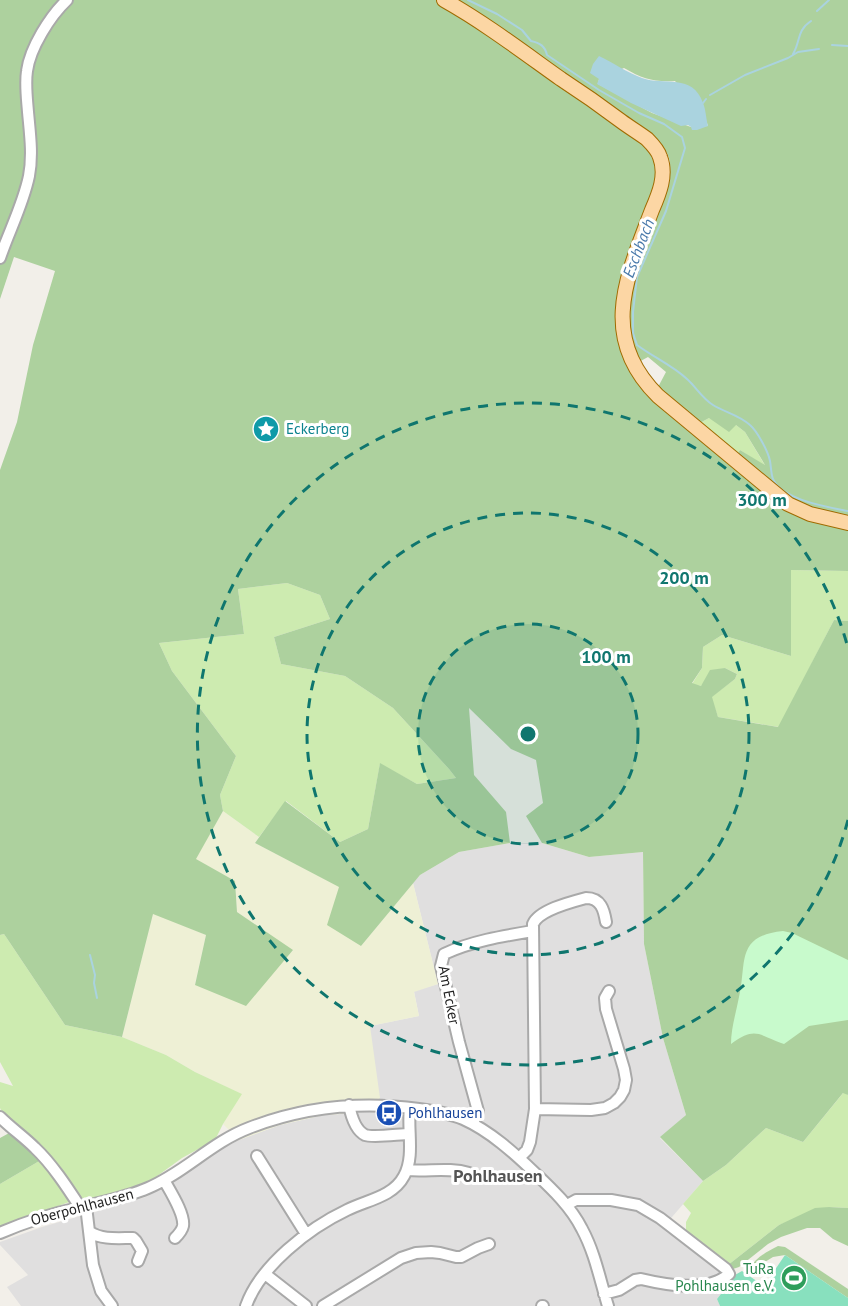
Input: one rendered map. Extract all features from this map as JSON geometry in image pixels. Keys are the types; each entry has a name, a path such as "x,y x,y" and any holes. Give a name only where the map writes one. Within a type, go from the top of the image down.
{"main road":[{"path":"444,0 502,37 646,139 657,150 661,158 662,183 626,283 623,325 628,353 634,366 657,396 788,504 810,514 848,523"}],"street":[{"path":"0,258 20,209 29,176 32,152 26,81 29,62 40,37 67,0"},
{"path":"519,1158 527,1150 530,1142 535,1109 532,931 536,918 578,900 593,898 603,907 606,922"},
{"name":"Am Ecker","path":"473,1123 477,1111 441,966 442,959 444,954 468,945 495,937 532,931"},
{"path":"535,1109 591,1110 605,1108 620,1097 626,1080 606,1009 605,999 609,991"},
{"name":"Oberpohlhausen","path":"0,1233 45,1216 138,1192 181,1170 225,1139 267,1121 301,1112 349,1106 388,1105 453,1115 473,1123 519,1158 567,1205 582,1227 591,1247 608,1306"},
{"path":"349,1106 351,1117 365,1135 409,1134"},
{"path":"246,1306 253,1289 294,1243 328,1219 395,1188 404,1178 410,1151 408,1120 410,1108"},
{"path":"0,1117 36,1148 83,1206 90,1232 93,1265 101,1291 112,1306"},
{"path":"257,1156 281,1184 306,1234"},
{"path":"407,1170 457,1169 468,1173"},
{"path":"164,1180 183,1217 183,1226 175,1238"},
{"path":"567,1205 576,1200 610,1200 638,1205 651,1211 726,1269 729,1274 722,1280 712,1283 680,1286 641,1279 635,1280 620,1290 604,1294"},
{"name":"Oberpohlhausen","path":"90,1232 103,1238 132,1238 136,1241 140,1256"},
{"path":"324,1306 401,1258 416,1253 431,1252 461,1257 489,1244"},
{"path":"265,1274 306,1306"}],"shaded area":[{"path":"510,843 542,843 589,857 643,852 644,944 663,1038 686,1115 660,1138 703,1181 666,1224 725,1271 719,1284 724,1290 717,1299 720,1306 21,1306 7,1287 28,1275 0,1245 0,1242 42,1227 146,1197 182,1176 214,1153 239,1140 280,1125 324,1115 357,1113 370,1026 419,1016 414,991 438,984 413,883 420,875 459,852"}],"green space":[{"path":"0,0 436,0 637,137 651,153 656,167 657,180 630,254 627,361 760,487 848,527 848,571 791,570 791,656 722,635 703,647 702,668 692,683 701,686 710,670 725,668 737,674 735,679 712,697 718,717 778,727 834,620 848,621 848,1095 843,1093 803,1142 766,1128 726,1165 703,1181 660,1137 686,1115 663,1038 644,944 643,852 589,857 542,843 526,816 543,803 536,760 511,749 469,708 474,775 506,812 510,843 459,852 420,875 361,946 327,925 339,887 255,843 285,801 340,842 368,829 380,763 417,784 456,778 393,708 345,676 281,664 274,637 330,619 320,595 287,583 238,589 244,634 159,643 172,671 236,756 220,795 223,811 196,859 235,881 237,912 293,950 246,1006 195,985 206,935 153,914 122,1037 65,1025 4,934 0,935 0,470 17,422 33,345 55,271 14,257 0,299"},
{"path":"452,0 848,0 848,520 797,505 736,456 740,450 765,465 745,432 736,425 729,432 709,418 698,424 657,389 666,372 648,357 637,363 627,319 638,258 669,179 670,171 667,154 650,135","holes":["624,68 654,80 675,81 705,117 708,126 691,127 652,113 598,84 599,79"]},
{"path":"709,418 736,425 745,432 766,467 740,450 736,456 698,424"},
{"path":"791,570 848,571 848,621 834,620 779,727 718,717 711,697 735,679 737,674 725,668 701,686 692,684 702,668 703,647 722,635 791,656"},
{"path":"287,583 320,595 330,619 274,637 281,664 345,676 393,708 456,778 417,784 380,764 368,829 340,842 286,801 259,837 223,811 220,795 236,756 172,671 159,643 244,634 238,589"},
{"path":"223,811 259,837 255,843 340,887 361,946 413,883 438,984 414,992 419,1016 370,1026 380,1098 357,1113 324,1115 280,1125 239,1140 223,1124 241,1094 166,1055 122,1037 153,913 206,935 195,984 203,987 293,951 237,912 235,881 195,859"},
{"path":"783,931 792,933 848,960 848,1020 809,1026 784,1044 762,1035 752,1034 739,1038 731,1044 746,953 757,939"},
{"path":"4,934 65,1025 122,1037 166,1055 195,1072 242,1094 215,1140 182,1158 149,1182 98,1197 72,1201 0,1227 0,1184 41,1160 11,1132 0,1108 0,1082 13,1086 0,1062 0,935"},
{"path":"844,1092 848,1095 848,1208 829,1207 779,1225 728,1265 686,1231 686,1222 691,1213 683,1204 703,1181 726,1165 766,1128 803,1142"},
{"path":"11,1132 41,1160 0,1184 0,1138"},
{"path":"815,1208 848,1208 848,1246 833,1239 820,1228 807,1228 768,1244 739,1267 733,1269 728,1265 779,1225"},
{"path":"778,1246 785,1247 848,1289 848,1298 785,1255 773,1257 755,1268 750,1268 758,1258"},
{"name":"TuRa Pohlhausen e.V.","path":"785,1255 848,1298 848,1306 720,1306 717,1299 724,1290 719,1284 742,1271 764,1286"}],"water":[{"path":"599,56 642,78 677,82 692,88 703,103 708,126 692,130 688,125 681,126 597,84 599,79 590,73"}],"waterway":[{"name":"Eschbach","path":"468,0 497,14 522,30 531,41 543,47 547,55 599,90 639,113 664,124 682,137 685,148 666,211 637,277 633,312 633,333 637,345 681,374 713,405 750,425 765,447 773,479 778,486 806,501 848,511"},
{"path":"817,11 829,0"},
{"path":"793,54 801,32 811,21"},
{"path":"832,45 848,46"},
{"path":"710,95 745,75 798,52 819,49"},
{"path":"703,103 706,99"},
{"path":"90,955 97,998"}],"place":[{"name":"Eckerberg","path":"266,429"},
{"name":"Pohlhausen","path":"389,1113"},
{"name":"TuRa Pohlhausen e.V.","path":"794,1278"}],"district":[{"name":"Pohlhausen","path":"498,1176"}]}
